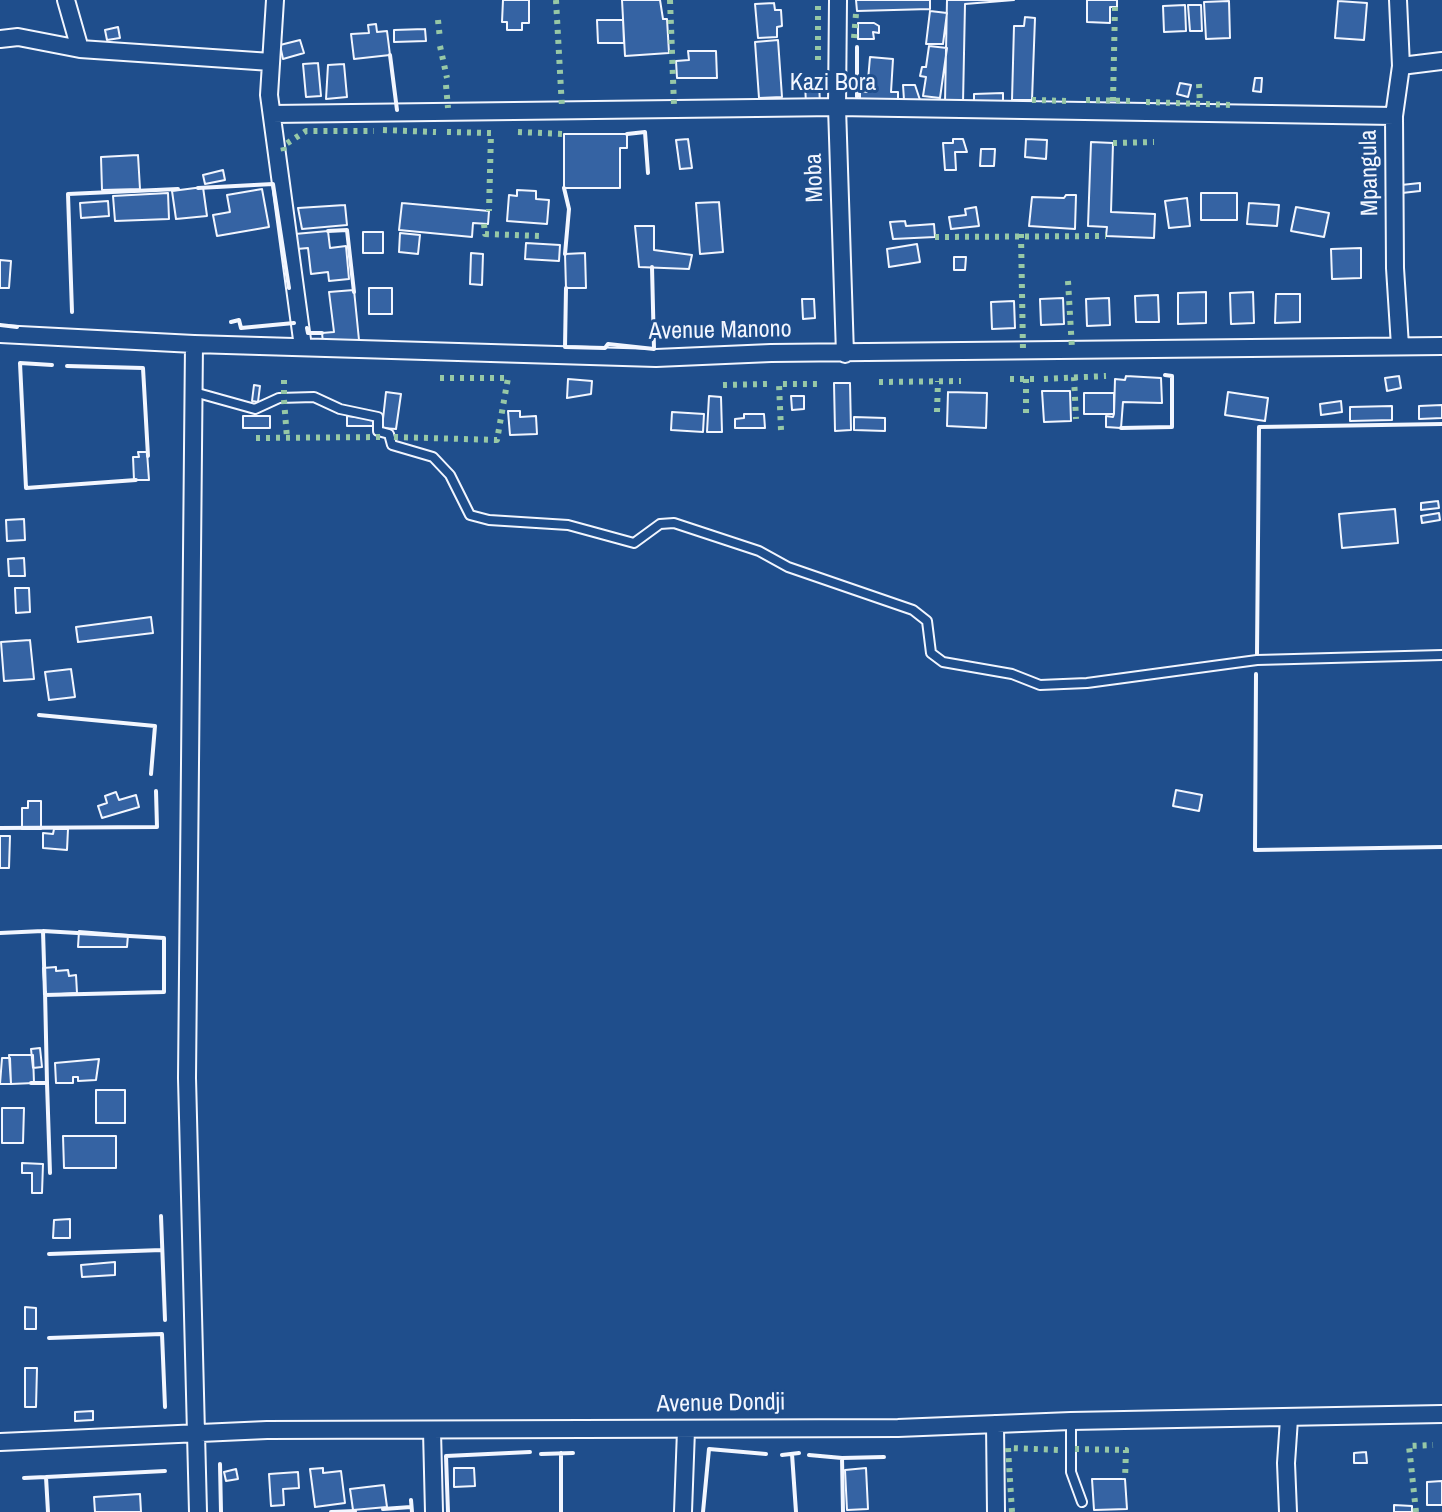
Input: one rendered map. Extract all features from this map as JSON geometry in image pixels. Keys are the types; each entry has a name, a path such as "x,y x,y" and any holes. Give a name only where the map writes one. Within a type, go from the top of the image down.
{"street":[{"path":"66,0 80,49"},
{"path":"275,0 272,114 303,347"},
{"name":"Moba","path":"838,0 837,107 845,354"},
{"name":"Mpangula","path":"1398,0 1401,66 1394,116 1395,268 1400,346"},
{"path":"0,39 18,37 80,49 271,62"},
{"path":"1401,66 1442,61"},
{"name":"Kazi Bora","path":"272,114 837,107 1394,116"},
{"name":"Avenue Manono","path":"0,334 194,344 656,358 1442,346"},
{"path":"194,344 187,1078 198,1512"},
{"name":"Avenue Dondji","path":"0,1442 296,1429 432,1431 582,1426 686,1430 1442,1414"},
{"path":"1288,1512 1286,1463 1289,1419"},
{"path":"995,1424 996,1512"},
{"path":"683,1512 686,1430"},
{"path":"432,1431 434,1512"}],"lane":[{"path":"194,392 255,409 279,398 314,397 340,409 378,417 378,431 389,434 392,445 433,457 450,475 470,515 489,520 568,525 625,543 634,543 660,524 686,526 759,551 788,567 913,610 927,621 931,653 943,662 1012,674 1040,685 1087,683 1186,667 1257,660 1442,655"},
{"path":"1071,1421 1071,1472 1082,1502"}],"building":[{"path":"503,0 529,0 529,23 522,23 522,30 507,30 507,22 502,22"},
{"path":"622,0 660,0 663,19 667,19 669,53 625,56"},
{"path":"856,0 930,0 930,9 857,11"},
{"path":"947,0 1014,0 965,4 963,103 945,102"},
{"path":"1087,0 1117,0 1117,7 1110,7 1110,23 1087,22"},
{"path":"1229,1 1230,38 1206,39 1204,2"},
{"path":"1338,1 1367,3 1364,40 1335,38"},
{"path":"774,3 775,10 781,10 782,26 777,27 777,37 758,38 755,4"},
{"path":"1185,5 1186,31 1164,32 1163,6"},
{"path":"1188,5 1201,5 1202,31 1190,31"},
{"path":"930,11 947,13 943,44 926,44"},
{"path":"1025,17 1035,18 1032,100 1012,100 1014,26 1024,26"},
{"path":"597,20 623,20 624,43 598,43"},
{"path":"858,23 874,23 879,26 879,33 873,32 874,39 858,39"},
{"path":"376,24 377,32 387,31 390,55 354,59 351,34 369,33 368,25"},
{"path":"118,27 120,38 107,40 105,30"},
{"path":"425,29 426,41 394,42 394,30"},
{"path":"300,40 304,53 283,59 280,45"},
{"path":"778,40 782,97 759,98 755,42"},
{"path":"929,46 947,48 940,98 923,96 926,77 920,76 922,67 926,67"},
{"path":"688,51 716,51 717,78 677,78 676,61 689,60"},
{"path":"870,57 893,59 891,92 898,92 898,105 860,102 860,91 867,92"},
{"path":"318,63 321,96 306,97 303,64"},
{"path":"344,64 347,97 326,99 328,65"},
{"path":"1255,78 1262,78 1261,92 1253,91"},
{"path":"805,81 819,81 820,105 806,106"},
{"path":"1180,83 1191,85 1188,97 1177,94"},
{"path":"903,85 915,85 920,100 904,100"},
{"path":"1003,93 1003,102 974,103 974,94"},
{"path":"564,134 627,134 627,148 620,148 620,188 564,188"},
{"path":"688,139 692,168 680,169 676,140"},
{"path":"953,139 963,139 967,152 955,152 956,170 945,170 943,143 953,143"},
{"path":"1026,139 1047,140 1046,159 1025,157"},
{"path":"1091,142 1113,143 1111,212 1155,214 1154,238 1106,236 1107,227 1088,226"},
{"path":"981,149 995,149 994,166 980,166"},
{"path":"138,155 140,189 102,190 101,157"},
{"path":"223,170 225,180 205,184 203,175"},
{"path":"1420,183 1420,191 1402,193 1401,185"},
{"path":"203,187 207,216 176,219 172,191"},
{"path":"262,189 269,227 217,236 213,215 230,212 227,195"},
{"path":"517,190 536,191 536,199 549,200 547,224 507,221 509,195 517,196"},
{"path":"168,193 169,219 115,221 113,196"},
{"path":"1201,193 1237,193 1237,220 1201,220"},
{"path":"1066,195 1076,195 1075,229 1029,226 1032,197 1064,198"},
{"path":"1187,198 1190,226 1169,228 1165,201"},
{"path":"108,201 109,216 81,218 80,203"},
{"path":"719,202 723,252 700,254 696,203"},
{"path":"402,203 489,211 488,224 473,223 472,237 399,230"},
{"path":"1249,203 1279,205 1277,226 1247,224"},
{"path":"345,205 347,225 302,229 298,208"},
{"path":"976,207 979,226 951,229 949,217 966,215 965,209"},
{"path":"1296,207 1329,213 1324,237 1291,231"},
{"path":"905,221 906,226 934,224 935,237 893,239 890,222"},
{"path":"635,226 654,226 654,250 692,255 689,269 639,267"},
{"path":"328,231 330,248 346,246 349,279 329,281 328,272 311,274 308,248 297,249 295,234"},
{"path":"363,232 383,232 383,253 363,253"},
{"path":"400,233 420,235 418,254 399,252"},
{"path":"526,243 560,245 559,261 525,259"},
{"path":"917,244 920,262 889,267 887,249"},
{"path":"1361,248 1361,278 1332,279 1331,249"},
{"path":"471,253 483,254 482,285 470,284"},
{"path":"585,253 586,288 566,288 565,254"},
{"path":"954,257 966,257 965,270 954,270"},
{"path":"0,260 11,261 9,288 0,288"},
{"path":"369,288 392,288 392,314 369,314"},
{"path":"354,290 359,340 323,343 322,333 334,332 329,292"},
{"path":"1206,292 1206,323 1178,324 1178,293"},
{"path":"1253,292 1254,323 1231,324 1230,293"},
{"path":"1276,294 1300,294 1300,322 1275,323"},
{"path":"1158,295 1159,322 1136,322 1135,296"},
{"path":"1063,298 1064,324 1041,325 1040,299"},
{"path":"1109,298 1110,325 1087,326 1086,299"},
{"path":"802,299 814,299 815,318 803,319"},
{"path":"1014,301 1015,328 992,329 991,302"},
{"path":"1126,376 1161,378 1162,403 1123,402 1121,428 1106,427 1106,416 1113,417 1114,414 1115,379 1125,380"},
{"path":"1399,376 1401,388 1387,391 1385,378"},
{"path":"568,379 592,381 591,394 567,398"},
{"path":"834,383 850,383 851,430 835,431"},
{"path":"254,385 260,386 258,402 252,401"},
{"path":"1042,391 1070,391 1071,421 1044,422"},
{"path":"386,392 401,394 396,429 382,428"},
{"path":"948,392 987,393 986,428 947,426"},
{"path":"1228,392 1268,398 1265,421 1225,415"},
{"path":"1084,393 1114,393 1114,414 1084,414"},
{"path":"709,396 721,397 722,432 707,432"},
{"path":"791,396 804,396 804,409 792,410"},
{"path":"1341,401 1342,412 1321,415 1320,404"},
{"path":"1442,405 1442,418 1419,419 1419,406"},
{"path":"1392,406 1392,420 1350,421 1350,407"},
{"path":"508,411 520,411 520,417 536,416 537,434 510,435"},
{"path":"672,412 704,414 703,432 671,430"},
{"path":"744,414 764,414 765,428 735,428 735,419 744,418"},
{"path":"243,416 270,416 270,428 243,428"},
{"path":"347,416 374,419 374,426 347,426"},
{"path":"854,417 885,418 885,431 854,430"},
{"path":"138,452 147,452 149,480 134,480 133,457 139,457"},
{"path":"1438,501 1439,508 1421,510 1421,503"},
{"path":"1395,509 1398,543 1342,548 1339,514"},
{"path":"1439,513 1440,520 1422,523 1421,516"},
{"path":"24,519 25,540 7,541 6,520"},
{"path":"24,558 25,576 9,576 8,559"},
{"path":"15,588 29,588 30,612 16,613"},
{"path":"151,617 153,633 78,642 76,627"},
{"path":"30,640 34,679 4,681 1,642"},
{"path":"71,669 75,697 49,700 45,672"},
{"path":"1176,790 1202,795 1199,811 1173,806"},
{"path":"116,792 119,800 136,795 139,807 102,818 98,806 107,803 105,796"},
{"path":"28,801 41,801 41,829 22,829 22,808 28,808"},
{"path":"54,829 68,829 67,850 43,848 43,833 53,834"},
{"path":"0,836 10,836 9,868 0,868"},
{"path":"79,931 128,935 127,947 78,947"},
{"path":"56,967 56,971 68,970 69,976 76,975 77,993 45,995 43,968"},
{"path":"40,1048 42,1067 33,1068 31,1049"},
{"path":"9,1055 33,1055 34,1083 11,1084"},
{"path":"2,1058 10,1058 11,1084 0,1084"},
{"path":"99,1059 96,1080 78,1081 78,1077 73,1077 73,1083 56,1083 55,1063"},
{"path":"96,1090 125,1090 125,1123 96,1123"},
{"path":"2,1108 24,1108 23,1143 2,1143"},
{"path":"63,1136 116,1136 116,1168 64,1168"},
{"path":"22,1163 43,1164 42,1193 32,1193 32,1173 22,1173"},
{"path":"70,1219 70,1238 53,1238 54,1220"},
{"path":"115,1262 115,1275 82,1277 81,1265"},
{"path":"25,1307 36,1308 36,1329 25,1329"},
{"path":"25,1368 37,1368 36,1407 25,1407"},
{"path":"93,1411 93,1420 75,1421 75,1412"},
{"path":"1366,1452 1367,1463 1354,1463 1354,1453"},
{"path":"323,1468 323,1473 341,1471 345,1503 315,1507 310,1469"},
{"path":"454,1468 474,1468 475,1486 454,1487"},
{"path":"866,1468 868,1509 847,1510 845,1470"},
{"path":"236,1469 238,1479 226,1481 224,1472"},
{"path":"298,1472 299,1488 283,1489 284,1505 271,1506 269,1474"},
{"path":"1092,1479 1125,1479 1127,1509 1094,1510"},
{"path":"1442,1481 1442,1505 1427,1505 1427,1482"},
{"path":"384,1485 387,1507 353,1510 350,1489"},
{"path":"140,1494 141,1512 95,1512 94,1497"},
{"path":"1394,1505 1412,1506 1412,1512 1394,1512"}],"hedge":[{"path":"556,0 562,108"},
{"path":"670,0 674,105"},
{"path":"818,0 818,60"},
{"path":"1113,101 1115,7"},
{"path":"854,38 856,14"},
{"path":"438,20 440,39"},
{"path":"440,46 447,78"},
{"path":"1199,84 1200,104"},
{"path":"446,85 448,108"},
{"path":"1032,100 1070,101"},
{"path":"1086,100 1135,101"},
{"path":"1146,102 1232,105"},
{"path":"383,130 436,132"},
{"path":"284,151 283,146 306,131 374,131"},
{"path":"447,132 491,133 489,211"},
{"path":"518,132 564,134"},
{"path":"1113,143 1154,142"},
{"path":"484,224 485,234 540,236"},
{"path":"1021,234 1023,351"},
{"path":"935,237 1106,236"},
{"path":"1068,281 1072,349"},
{"path":"1044,379 1106,376"},
{"path":"1074,377 1076,419"},
{"path":"394,437 497,440 508,378 436,378"},
{"path":"284,379 284,394"},
{"path":"1010,379 1035,379"},
{"path":"1026,379 1026,417"},
{"path":"937,412 938,381"},
{"path":"879,382 961,381"},
{"path":"723,385 767,384"},
{"path":"781,430 779,384 820,384"},
{"path":"284,400 287,438"},
{"path":"256,438 383,437"},
{"path":"1416,1512 1409,1446 1433,1445"},
{"path":"1012,1512 1008,1448 1061,1450"},
{"path":"1075,1449 1126,1450 1125,1479"}],"wall":[{"path":"857,47 857,97"},
{"path":"390,55 397,110"},
{"path":"627,134 645,132 648,173"},
{"path":"198,188 273,184 289,288"},
{"path":"564,188 569,209 565,254"},
{"path":"72,312 68,194 178,189"},
{"path":"328,231 347,230 354,292"},
{"path":"566,288 565,347 605,348 608,344 654,349 652,267"},
{"path":"231,322 239,320 241,328 294,323"},
{"path":"0,325 17,327"},
{"path":"307,328 308,333 322,333"},
{"path":"52,365 20,363 26,488 136,480"},
{"path":"67,366 143,368 148,456"},
{"path":"1121,428 1172,427 1172,376 1165,375"},
{"path":"1257,654 1259,427 1442,424"},
{"path":"1256,674 1255,850 1442,847"},
{"path":"39,715 155,726 151,774"},
{"path":"0,828 157,827 156,791"},
{"path":"43,931 164,938 164,992 45,995 43,931"},
{"path":"0,933 43,931"},
{"path":"31,1083 47,1083 45,991"},
{"path":"47,1083 50,1173"},
{"path":"161,1216 165,1320"},
{"path":"49,1254 162,1250"},
{"path":"49,1338 162,1334 165,1407"},
{"path":"703,1512 709,1449 766,1454"},
{"path":"448,1512 446,1456 530,1452"},
{"path":"561,1453 561,1512"},
{"path":"541,1454 573,1453"},
{"path":"782,1455 799,1453"},
{"path":"792,1454 796,1512"},
{"path":"809,1455 842,1458"},
{"path":"843,1512 842,1458 884,1457"},
{"path":"220,1464 221,1512"},
{"path":"48,1512 46,1477 165,1471"},
{"path":"24,1478 46,1477"},
{"path":"411,1500 412,1512"},
{"path":"383,1509 411,1507"},
{"path":"331,1512 355,1511"}]}
